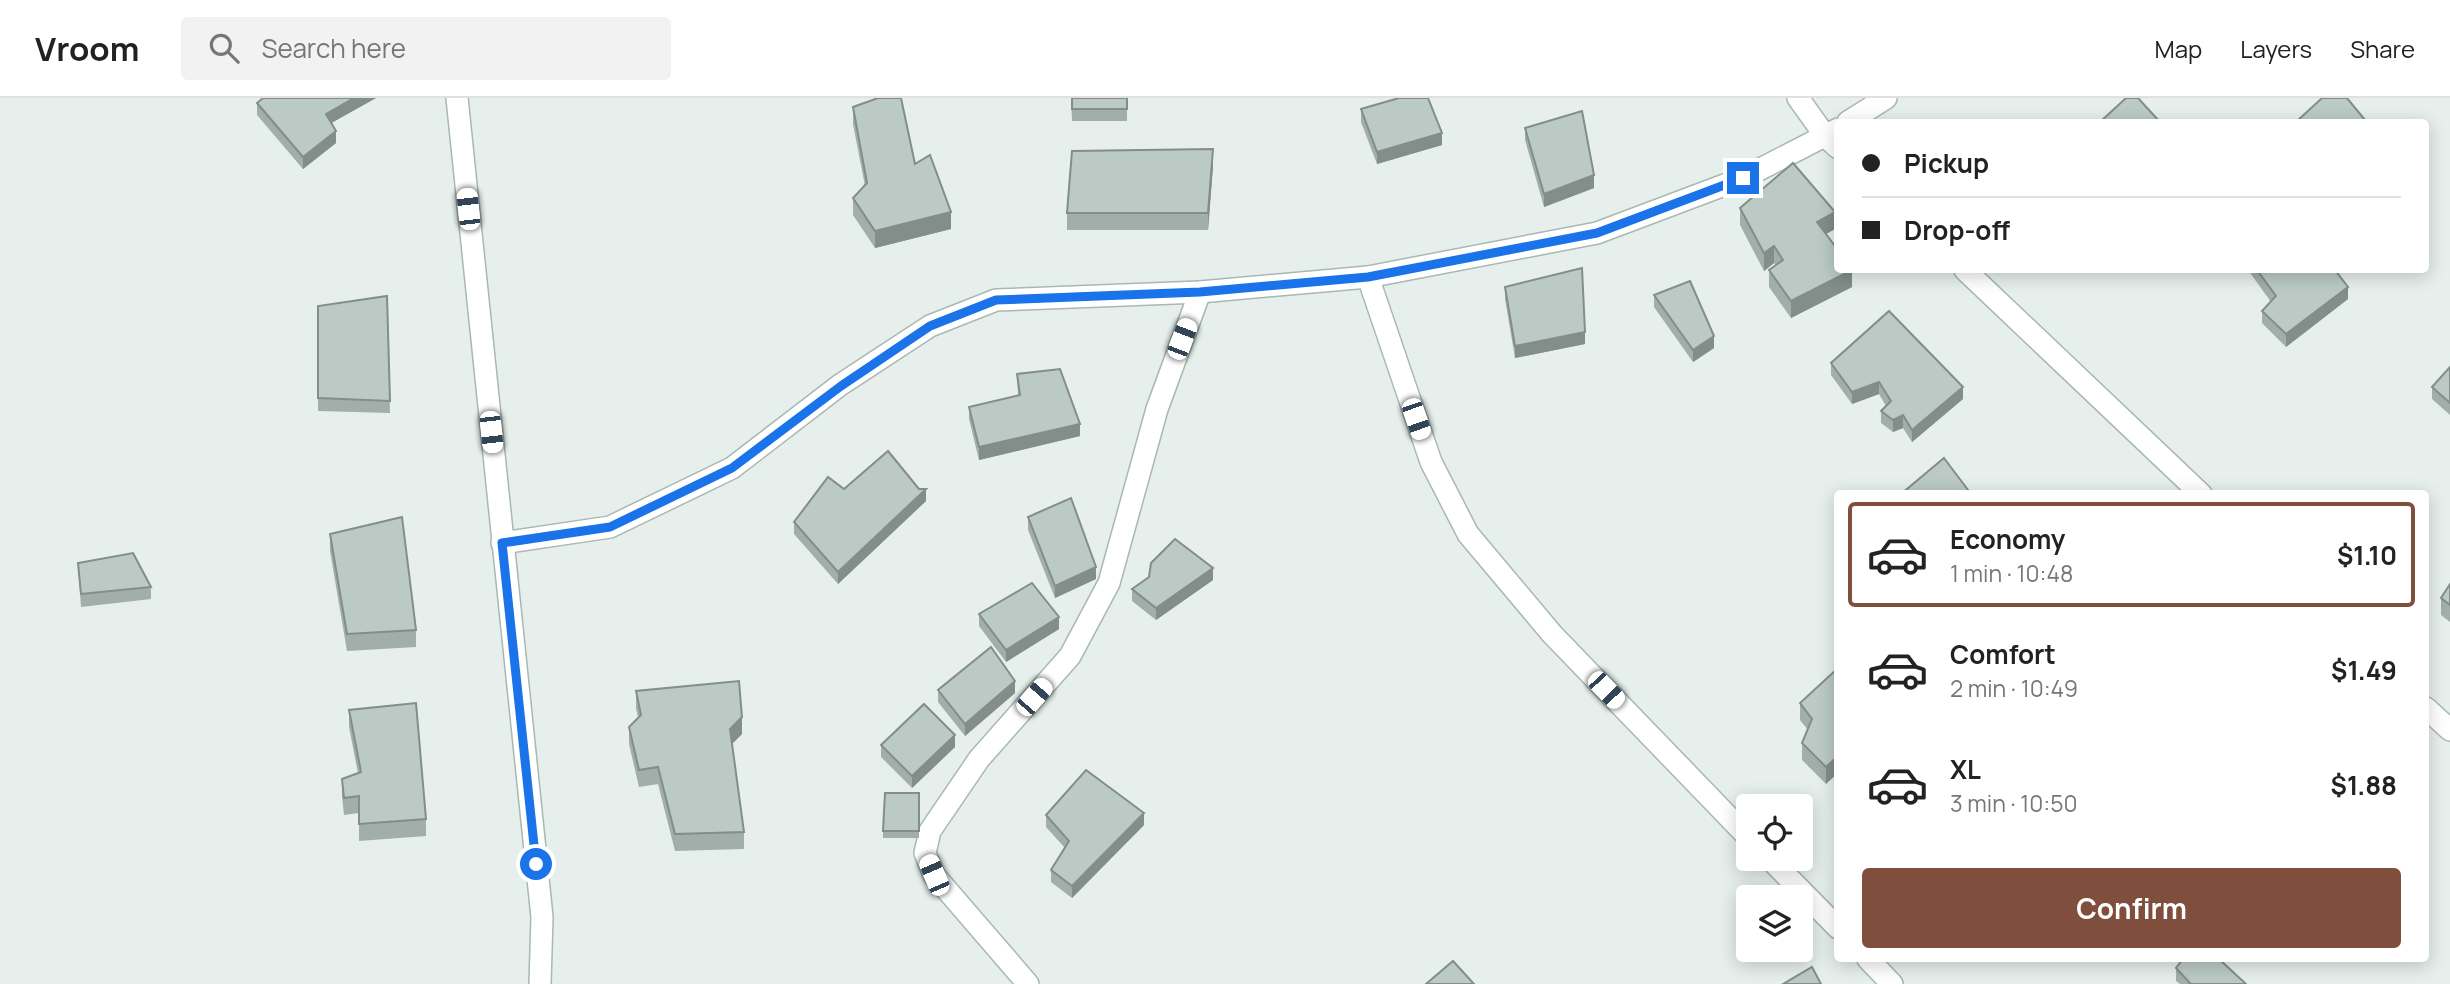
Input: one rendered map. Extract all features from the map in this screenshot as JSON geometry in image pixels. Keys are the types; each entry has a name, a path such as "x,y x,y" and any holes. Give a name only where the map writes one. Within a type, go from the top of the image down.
{"street":[{"path":"457,98 542,917 540,984"},
{"path":"502,543 610,527 732,468 841,386 930,326 996,300 1200,292 1368,277 1597,233 1743,178 1834,138 1798,98"},
{"path":"1853,119 1886,98"},
{"path":"1968,273 2197,490"},
{"path":"1368,277 1432,462 1468,534 1552,634 1736,825"},
{"path":"1028,984 934,875 925,853 930,831 979,759 1070,656 1109,583 1157,409 1200,292"},
{"path":"2429,711 2450,730"},
{"path":"1782,871 1834,924"},
{"path":"1871,962 1892,984"}],"building":[{"path":"263,98 354,98 326,114 336,131 303,157 257,103"},
{"path":"878,98 901,98 915,164 930,155 951,212 875,231 853,198 867,183 853,107"},
{"path":"1072,98 1127,98 1127,109 1072,109"},
{"path":"1399,98 1428,98 1442,133 1377,152 1361,109"},
{"path":"2126,98 2138,98 2157,119 2103,119"},
{"path":"2322,98 2347,98 2364,119 2299,119"},
{"path":"1582,111 1594,175 1544,194 1525,128"},
{"path":"1213,149 1208,213 1067,213 1072,151"},
{"path":"1793,163 1834,211 1817,222 1834,245 1834,273 1846,273 1791,301 1769,270 1783,260 1774,246 1764,253 1740,208"},
{"path":"1582,268 1585,332 1515,346 1505,287"},
{"path":"2259,273 2337,273 2348,287 2286,334 2262,311 2276,296"},
{"path":"1690,281 1714,336 1693,350 1654,295"},
{"path":"387,296 390,401 318,398 318,306"},
{"path":"1889,311 1963,387 1912,430 1903,415 1893,420 1881,411 1891,401 1879,382 1852,392 1831,363"},
{"path":"2450,367 2450,403 2432,387"},
{"path":"1060,369 1080,424 979,447 969,407 1020,395 1017,374"},
{"path":"888,451 919,489 926,489 838,572 794,522 828,477 844,489"},
{"path":"1944,458 1968,490 1906,490"},
{"path":"1071,498 1096,567 1055,586 1028,517"},
{"path":"402,517 416,630 347,634 330,534"},
{"path":"1175,539 1213,568 1156,608 1132,589 1149,577 1151,563"},
{"path":"133,553 151,587 81,594 78,563"},
{"path":"1032,583 1059,617 1006,650 979,614"},
{"path":"2450,584 2450,605 2441,598"},
{"path":"991,647 1015,681 965,724 938,690"},
{"path":"1834,672 1834,760 1826,767 1802,743 1812,719 1800,703"},
{"path":"739,681 742,717 730,729 744,832 675,834 658,767 639,770 629,727 641,715 636,691"},
{"path":"416,703 426,819 359,824 359,796 344,798 342,779 361,772 349,710"},
{"path":"924,704 955,735 912,776 881,745"},
{"path":"1086,770 1144,813 1072,886 1051,870 1069,841 1046,815"},
{"path":"885,793 919,793 919,831 883,831"},
{"path":"1453,961 1474,984 1426,984"},
{"path":"2181,962 2222,962 2246,984 2189,984 2176,968"},
{"path":"1812,967 1821,984 1783,984"}],"route":[{"path":"536,864 502,543 610,527 732,468 841,386 930,326 996,300 1200,292 1368,277 1597,233 1743,178"}]}
